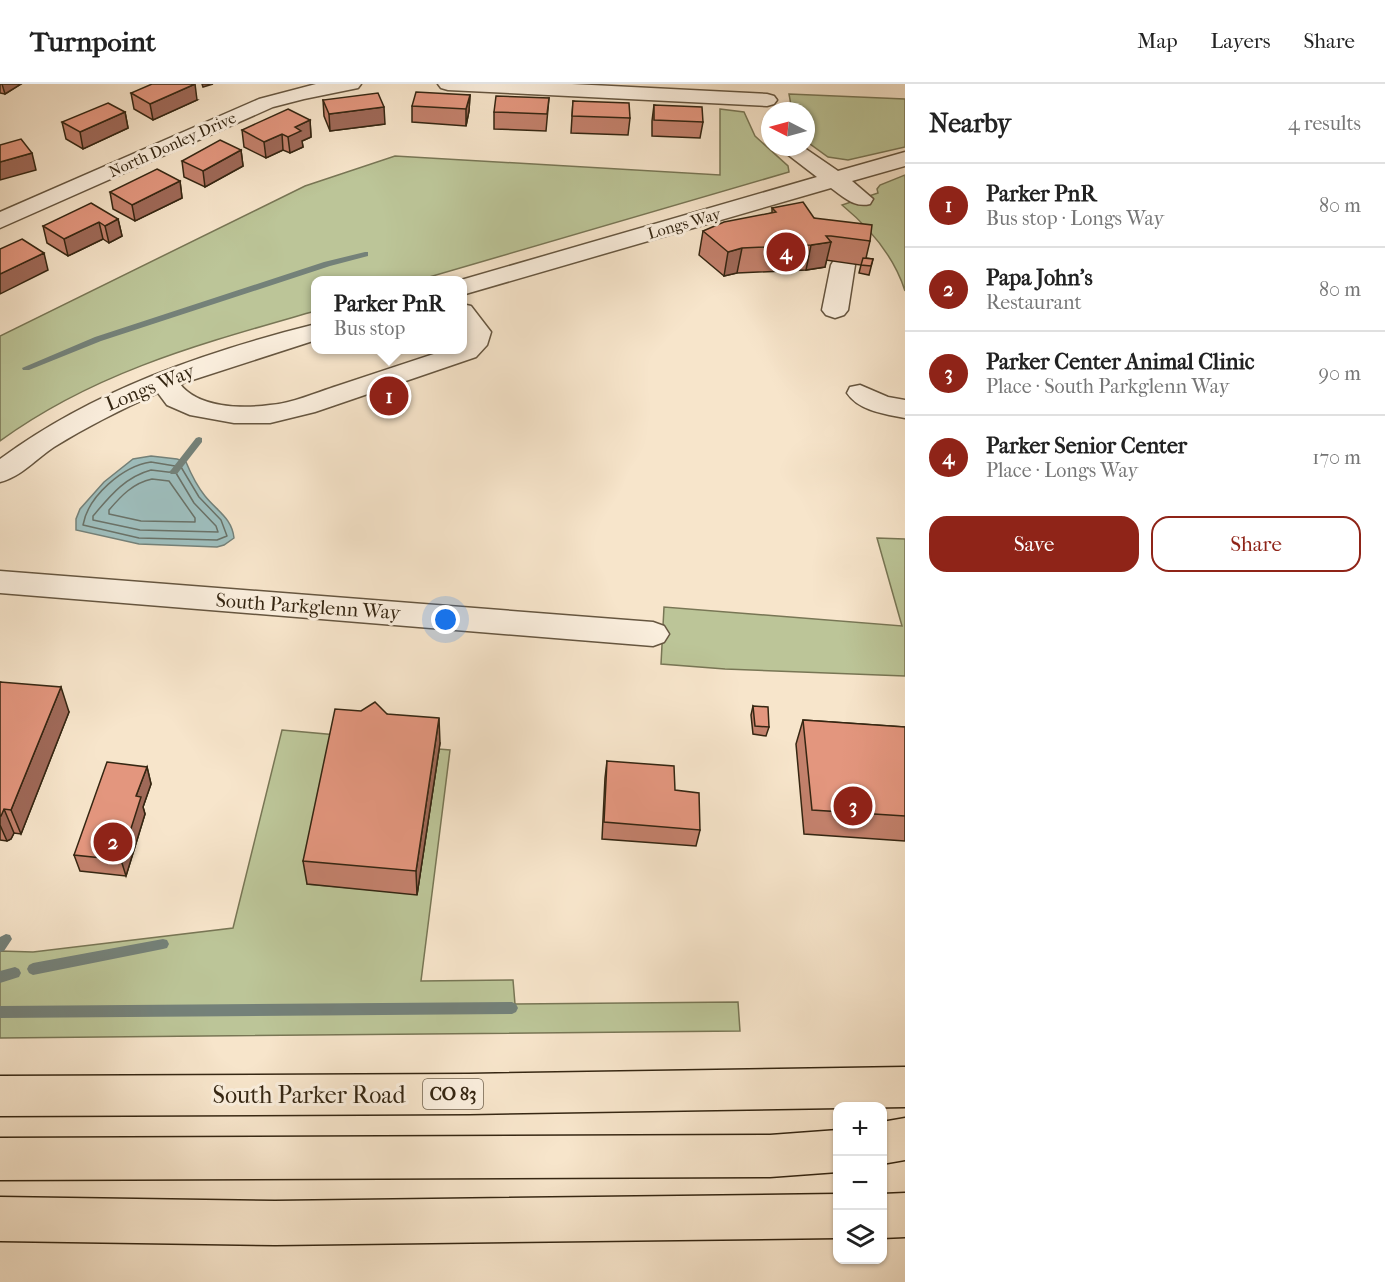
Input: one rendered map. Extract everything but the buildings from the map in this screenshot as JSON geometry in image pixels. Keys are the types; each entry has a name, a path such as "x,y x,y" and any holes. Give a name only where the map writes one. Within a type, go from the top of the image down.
{"highway":[{"name":"South Parker Road","path":"0,1096 457,1094 905,1087"},
{"path":"887,1142 905,1139"},
{"path":"0,1159 770,1156 833,1151"},
{"path":"887,1216 905,1215"},
{"path":"0,1219 275,1223 833,1216"}],"street":[{"name":"North Donley Drive","path":"0,220 266,103 301,93 351,84"},
{"path":"448,84 767,101"},
{"path":"802,156 862,199"},
{"name":"Longs Way","path":"467,287 905,159"},
{"path":"836,310 843,266"},
{"path":"467,318 478,332 474,345 467,350"},
{"name":"Longs Way","path":"0,473 53,434 125,395 215,361 311,333"},
{"path":"162,380 177,399 200,409 234,414 283,412 457,354"},
{"path":"860,393 880,404 905,409"},
{"name":"South Parkglenn Way","path":"0,582 653,634"}],"green space":[{"path":"789,94 905,99 905,147 848,160 828,157 815,148 815,102 790,102"},
{"path":"720,109 744,112 755,136 761,141 761,156 777,156 788,166 789,172 433,276 311,276 311,312 192,348 113,378 74,396 0,441 0,336 305,186 395,156 720,175"},
{"path":"905,175 905,291 895,266 880,244 842,205 878,193 877,189 880,185"},
{"path":"877,538 905,539 905,676 725,669 661,664 664,607 902,626"},
{"path":"282,730 337,735 307,884 417,894 439,749 450,750 421,981 513,980 515,1004 738,1002 740,1031 0,1038 0,951 33,952 233,928"}],"water":[{"path":"151,456 186,462 202,492 227,520 234,538 217,547 139,544 76,530 76,519 80,509 104,482 133,459"}],"waterway":[{"path":"26,368 98,339 327,264 365,254"},
{"path":"174,472 199,440"},
{"path":"0,947 6,939"},
{"path":"33,969 163,944"},
{"path":"0,977 15,973"},
{"path":"0,1012 512,1008"}],"place":[{"name":"Parker Senior Center","path":"786,252"},
{"name":"Parker PnR","path":"389,396"},
{"name":"Parker Center Animal Clinic","path":"853,806"},
{"name":"Papa John's","path":"113,842"}]}
